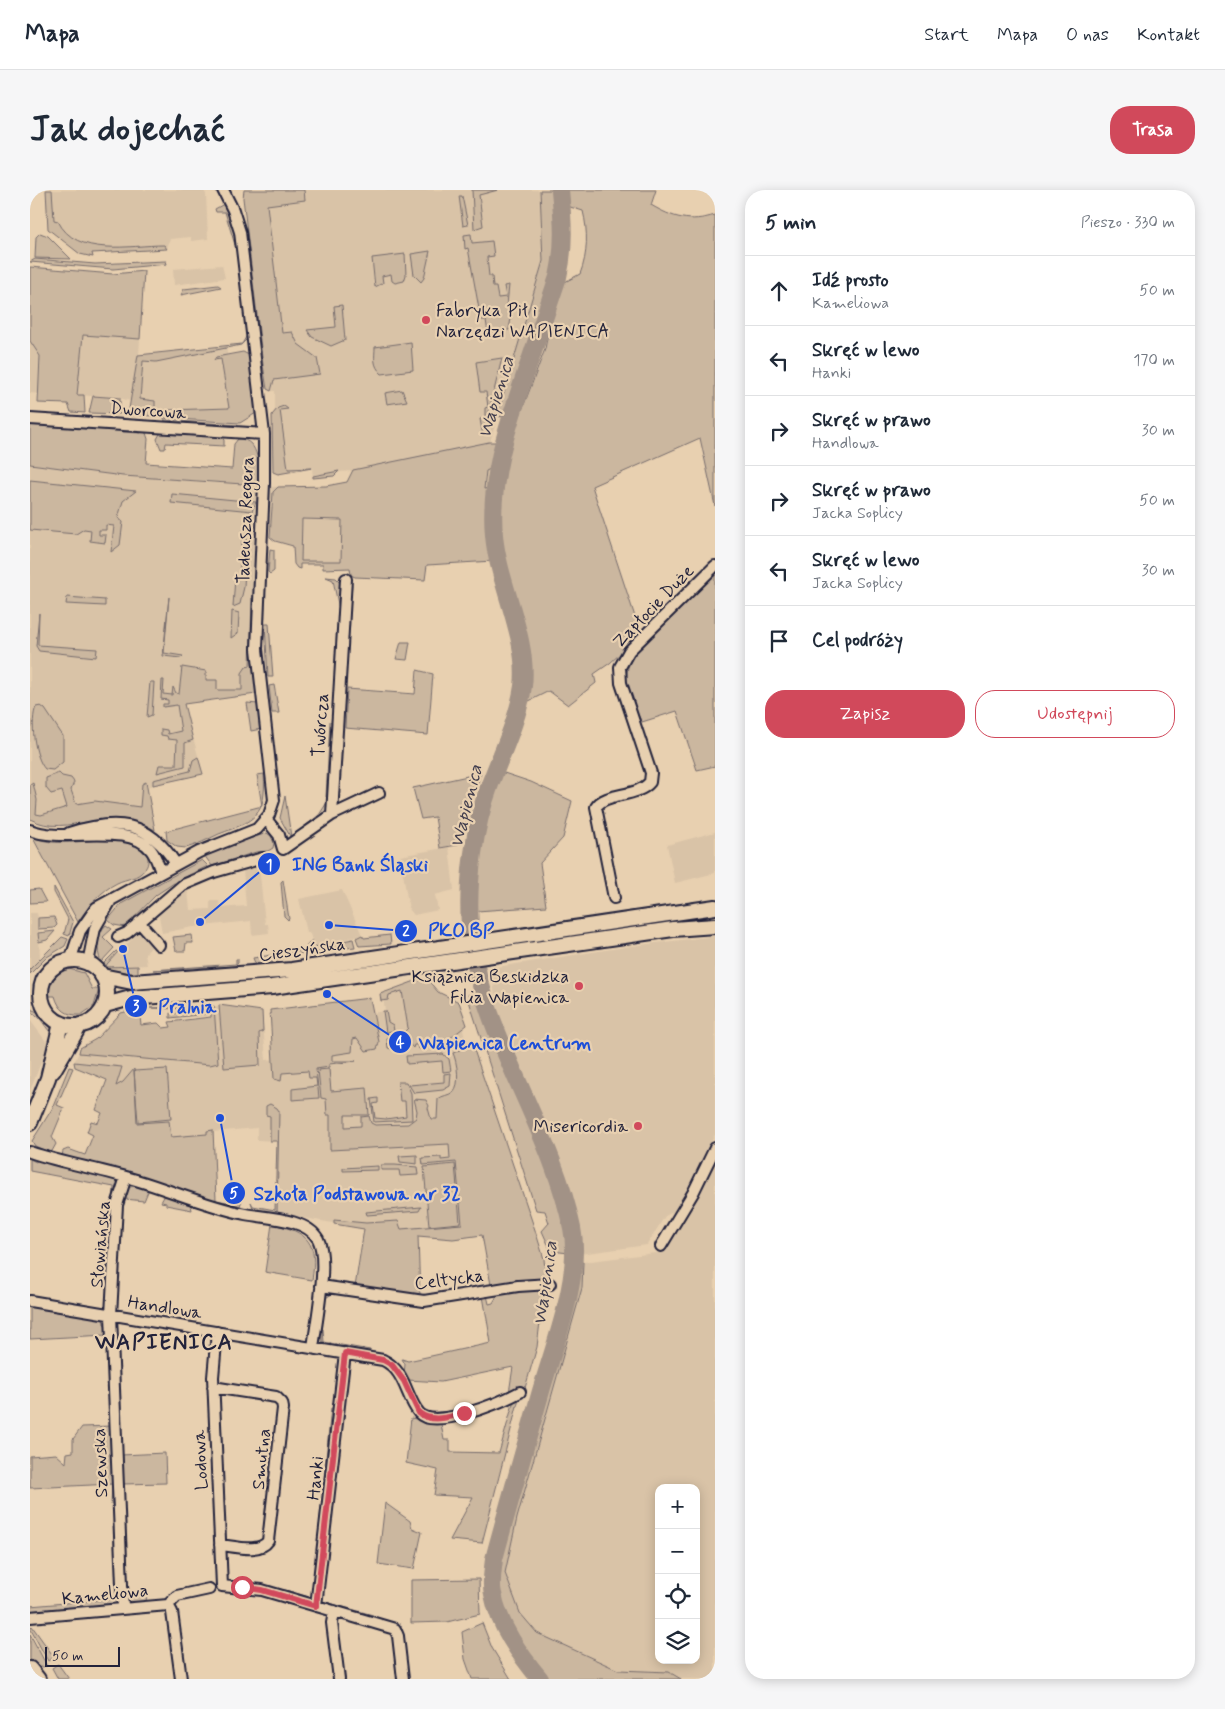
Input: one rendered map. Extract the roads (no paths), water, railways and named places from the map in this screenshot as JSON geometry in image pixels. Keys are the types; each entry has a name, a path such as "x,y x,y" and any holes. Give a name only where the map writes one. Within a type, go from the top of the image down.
{"main road":[{"name":"Cieszyńska","path":"102,976 132,982 292,970 715,907"},
{"name":"Cieszyńska","path":"105,1005 131,998 272,987 673,929 715,926"},
{"path":"48,1078 65,1054 80,1026 95,1018 105,1005 106,990 102,976 88,963 70,961 53,968 36,984 36,1003 60,1023 80,1026"},
{"path":"30,1123 48,1078 60,1023"},
{"path":"30,1669 38,1679"}],"street":[{"name":"Tadeusza Regera","path":"224,190 240,232 264,434 264,483 257,649 275,790 273,805 266,820"},
{"name":"Dworcowa","path":"30,419 264,434"},
{"name":"Zapłocie Duże","path":"614,898 596,807 599,802 638,791 650,782 651,773 620,683 620,667 630,651 715,566"},
{"name":"Twórcza","path":"332,815 346,579"},
{"path":"70,961 85,922 96,908 161,872 209,847 252,832 266,820 279,835 283,849 332,815 379,794"},
{"path":"64,835 106,824 133,827 158,840 176,864"},
{"path":"30,830 46,835 116,835 130,838 150,848 161,872"},
{"path":"118,937 123,935 183,885 214,872 263,858"},
{"path":"88,963 95,928 112,899"},
{"path":"139,922 159,945"},
{"path":"661,1246 694,1192 715,1148"},
{"path":"30,1152 66,1164 126,1177 205,1205 306,1227 314,1234 321,1247 321,1286 313,1348"},
{"name":"Słowiańska","path":"110,1315 117,1205 126,1177"},
{"name":"Celtycka","path":"321,1286 424,1301 518,1286 550,1284"},
{"name":"Handlowa","path":"30,1301 383,1360 396,1370 419,1413 427,1417 438,1418 464,1413 520,1392"},
{"name":"Szewska","path":"110,1315 123,1609"},
{"name":"Lodowa","path":"217,1332 213,1387 222,1586 262,1590 316,1606"},
{"name":"Hanki","path":"316,1606 345,1353"},
{"name":"Smutna","path":"213,1387 276,1397 282,1403 283,1408 268,1541 264,1546 257,1548 220,1545"},
{"name":"Kameliowa","path":"30,1617 168,1605 177,1596 209,1589"},
{"path":"168,1605 172,1612 181,1679"},
{"path":"316,1606 395,1629 398,1636 403,1679"},
{"path":"334,1612 332,1623 338,1679"}],"waterway":[{"name":"Wapienica","path":"540,1679 505,1629 492,1590 492,1576 494,1559 505,1517 565,1310 570,1288 574,1247 572,1228 562,1190 486,1002 476,964 469,908 473,855 479,819 513,725 523,686 522,649 501,573 494,535 494,493 501,452 558,277 563,234 560,190"}],"place":[{"name":"Fabryka Pił i Narzędzi WAPIENICA","path":"426,320"},
{"name":"ING Bank Śląski","path":"200,922"},
{"name":"PKO BP","path":"329,925"},
{"name":"Pralnia","path":"123,949"},
{"name":"Książnica Beskidzka Filia Wapienica","path":"579,986"},
{"name":"Wapienica Centrum","path":"327,994"},
{"name":"Szkoła Podstawowa nr 32","path":"220,1118"},
{"name":"Misericordia","path":"638,1126"}],"district":[{"name":"WAPIENICA","path":"164,1341"}]}
